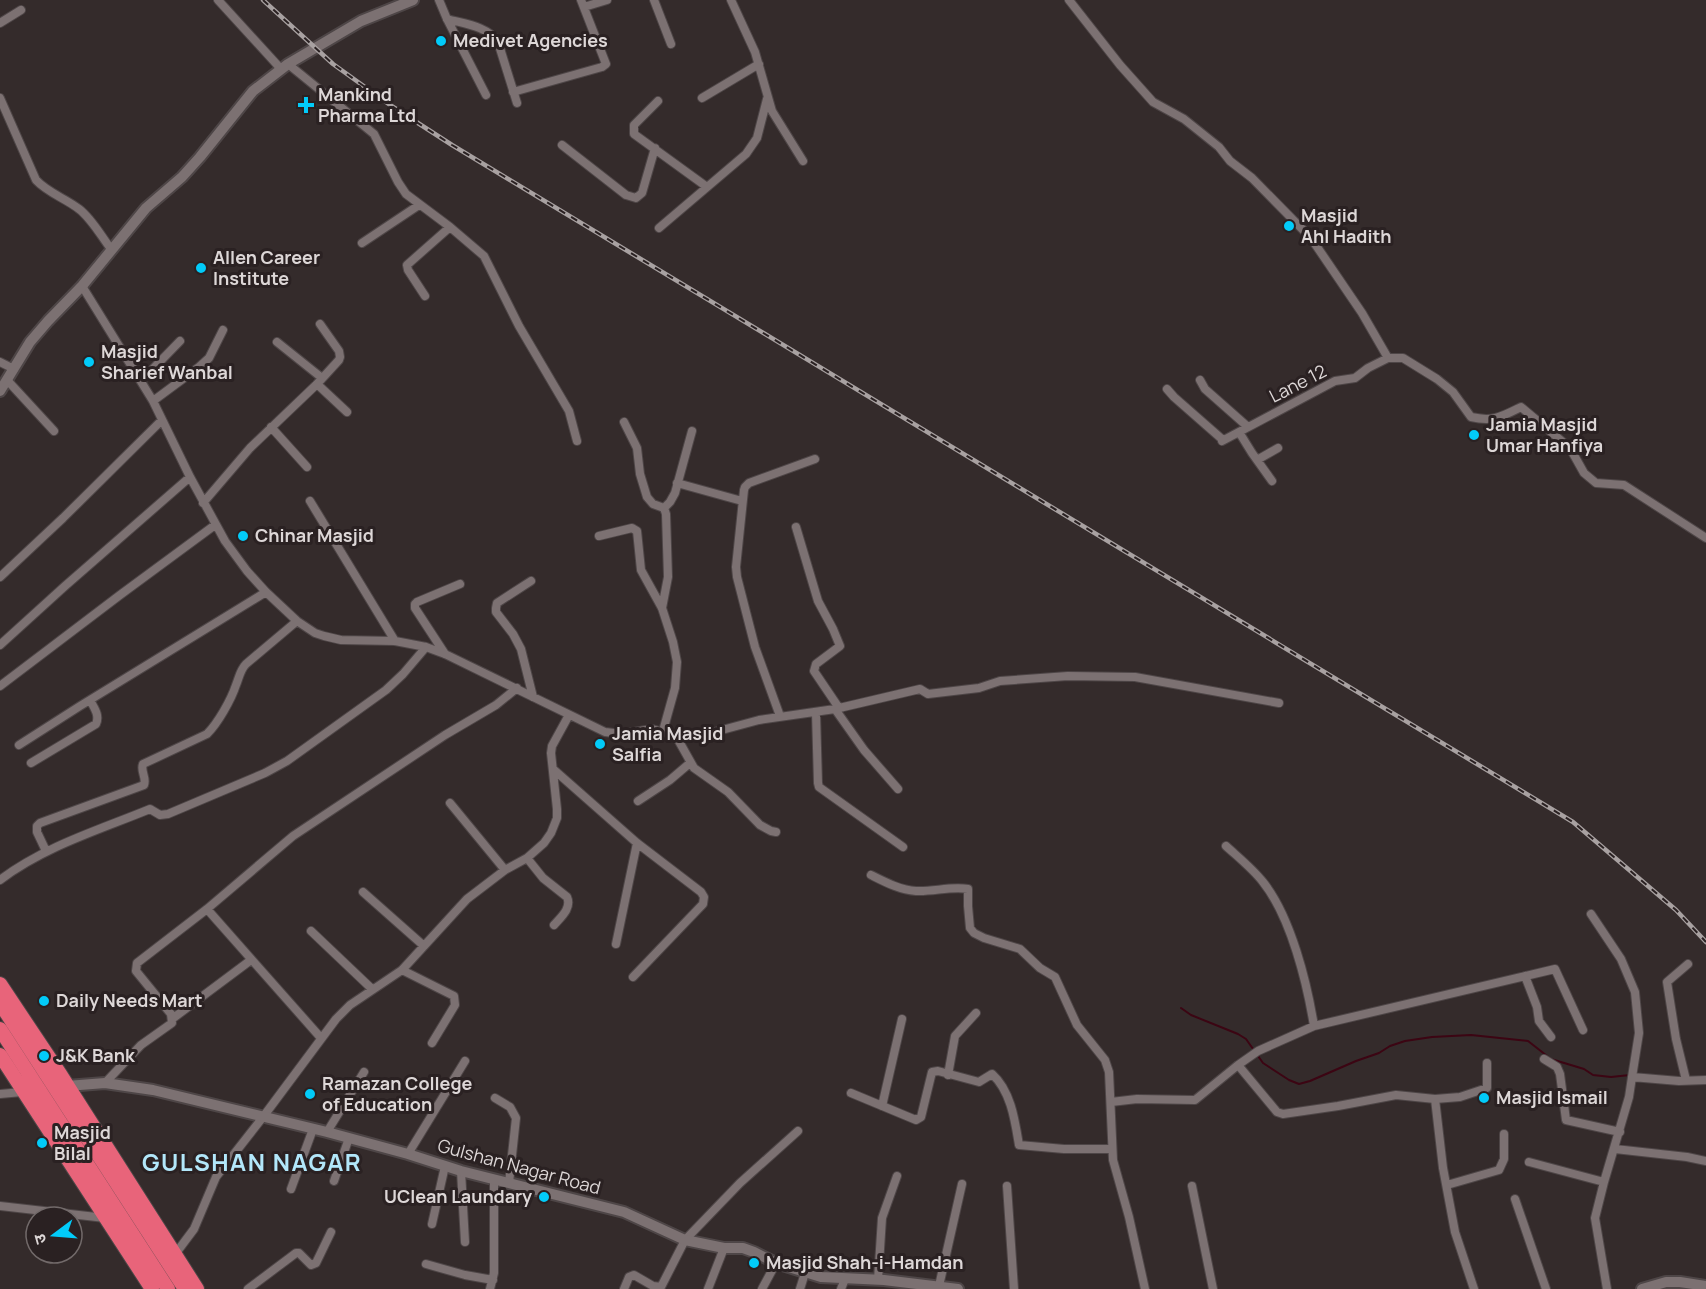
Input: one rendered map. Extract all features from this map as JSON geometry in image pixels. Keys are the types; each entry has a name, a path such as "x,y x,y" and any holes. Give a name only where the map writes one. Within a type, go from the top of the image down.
{"highway":[{"path":"0,984 67,1086 171,1258 185,1289"},
{"path":"0,990 10,1019"},
{"path":"0,1003 171,1258 197,1289"},
{"path":"0,1029 168,1289"},
{"path":"0,1055 152,1289"}],"street":[{"path":"218,0 284,66 374,134 406,194 484,256 519,326 569,411 577,441"},
{"path":"0,391 30,342 82,286 146,208 182,177 200,157 253,91 284,66 361,21 413,0"},
{"path":"439,0 486,95"},
{"path":"513,92 602,68 606,64 582,4 607,0"},
{"path":"654,0 671,44"},
{"path":"731,0 759,64 772,111 803,161"},
{"path":"1069,0 1120,65 1153,102 1184,119 1219,147 1230,161 1252,178 1311,238 1362,313 1388,358 1403,358 1437,379 1452,392 1471,417 1484,420 1497,419 1521,407 1570,448 1584,472 1596,483 1624,485 1706,538"},
{"path":"0,23 21,10"},
{"path":"447,19 480,28 494,37 498,42 517,103"},
{"path":"702,98 759,64"},
{"path":"659,228 751,147 757,138 768,97"},
{"path":"0,98 36,180 45,189 86,215 111,249"},
{"path":"658,101 633,128 634,134 707,187"},
{"path":"562,145 626,195 636,198 642,193 655,148"},
{"path":"362,243 419,204"},
{"path":"425,296 407,265 450,227"},
{"path":"82,286 153,401 203,503 233,554 266,592 297,621 315,633 334,639 395,641 426,647 518,688 609,734 646,729 663,731 676,736 704,735 747,722 837,709 920,689 928,694 979,688 1000,681 1068,676 1135,677 1279,703"},
{"path":"203,503 250,448 339,360 340,354 320,324"},
{"path":"153,401 209,358 223,330"},
{"path":"141,381 180,341"},
{"path":"277,342 319,381 347,412"},
{"name":"Lane 12","path":"1167,389 1222,440 1335,381 1354,378 1388,358"},
{"path":"0,362 14,369"},
{"path":"7,380 54,431"},
{"path":"1200,380 1205,389 1248,427"},
{"path":"0,576 63,518 162,420"},
{"path":"624,422 637,448 640,474 647,497 653,504 664,508"},
{"path":"271,427 307,467"},
{"path":"664,508 673,497 692,431"},
{"path":"1239,432 1272,481"},
{"path":"1257,460 1278,448"},
{"path":"780,716 755,647 737,577 742,501 744,487 749,483 815,459"},
{"path":"0,645 190,477"},
{"path":"678,483 742,501"},
{"path":"310,501 395,641"},
{"path":"662,608 668,577 664,508"},
{"path":"0,686 215,525"},
{"path":"796,528 819,601 840,646 816,664 814,671 864,750 898,789"},
{"path":"598,536 635,529 640,570 662,608 677,662 675,688 663,731"},
{"path":"531,581 497,603 495,608 521,649 534,696"},
{"path":"445,654 415,608 415,604 460,584"},
{"path":"19,745 266,592"},
{"path":"46,851 37,832 37,826 40,823 144,785 143,764 207,734 236,688 240,673 246,664 297,621"},
{"path":"0,880 46,851 150,809 160,814 168,814 276,768 386,690 426,647"},
{"path":"172,1019 171,1014 138,975 137,963 207,909 293,836 446,735 496,705 518,688"},
{"path":"31,763 96,724 97,714 90,700"},
{"path":"816,712 819,787 903,847"},
{"path":"171,1258 194,1229 216,1177 343,1011 402,970 460,905 506,870 527,858 544,843 555,825 557,809 552,746 569,715"},
{"path":"676,736 690,763 699,772 728,792 760,825 776,832"},
{"path":"638,801 670,780 690,763"},
{"path":"553,769 637,843 701,892 704,897 703,904 633,977"},
{"path":"450,803 506,870"},
{"path":"616,944 637,843"},
{"path":"1226,846 1263,882 1282,913 1308,989 1314,1026"},
{"path":"527,858 543,878 567,897 568,907 554,925"},
{"path":"871,875 891,885 916,891 959,887 968,889 970,928 974,933 1020,950 1040,968 1055,977 1077,1025 1105,1060 1109,1072 1113,1160 1129,1217 1145,1289"},
{"path":"363,892 424,946"},
{"path":"207,909 321,1038"},
{"path":"1591,914 1621,959 1635,992 1639,1033 1629,1097 1595,1218 1607,1289"},
{"path":"311,931 372,989"},
{"path":"105,1083 141,1045 251,960"},
{"path":"1686,1080 1676,1039 1667,982 1688,963"},
{"path":"1111,1102 1137,1099 1195,1100 1258,1051 1314,1026 1555,969 1583,1030"},
{"path":"402,970 454,996 455,1005 432,1043"},
{"path":"1525,976 1537,1007 1539,1022 1551,1037"},
{"path":"948,1075 955,1036 976,1013"},
{"path":"882,1106 902,1019"},
{"path":"1544,1059 1557,1067 1560,1074 1566,1120 1620,1132"},
{"path":"408,1154 465,1061"},
{"path":"1238,1065 1277,1112 1283,1114 1396,1095 1460,1097 1486,1088 1487,1063"},
{"path":"851,1093 913,1119 919,1119 932,1072 938,1071 979,1082 992,1074 998,1079 1013,1109 1019,1145 1064,1149 1112,1149"},
{"path":"327,1131 364,1072"},
{"path":"1632,1077 1679,1081 1706,1080"},
{"name":"Gulshan Nagar Road","path":"67,1086 105,1083 173,1094 327,1131 461,1171 624,1212 685,1240 724,1248 743,1248 776,1263 843,1284 881,1283 958,1289"},
{"path":"0,1094 22,1092"},
{"path":"495,1098 510,1107 516,1118 509,1183"},
{"path":"1435,1098 1443,1168 1455,1232 1474,1289"},
{"path":"48,1131 60,1122"},
{"path":"291,1189 313,1129"},
{"path":"624,1289 629,1277 634,1275 653,1286 661,1287 685,1240 740,1183 798,1131"},
{"path":"1447,1185 1499,1170 1504,1159 1504,1134"},
{"path":"334,1181 349,1138"},
{"path":"1615,1149 1706,1161"},
{"path":"1529,1162 1604,1182"},
{"path":"432,1224 445,1166"},
{"path":"461,1171 465,1242"},
{"path":"881,1283 882,1218 897,1176"},
{"path":"490,1289 493,1280 494,1180"},
{"path":"939,1286 962,1184"},
{"path":"1007,1186 1014,1289"},
{"path":"1192,1186 1213,1289"},
{"path":"1515,1199 1546,1289"},
{"path":"0,1206 105,1218"},
{"path":"248,1289 296,1252 311,1265 316,1263 332,1232"},
{"path":"708,1289 724,1248"},
{"path":"762,1289 776,1263"},
{"path":"426,1264 493,1280"},
{"path":"800,1289 805,1273"},
{"path":"1642,1289 1666,1282 1706,1286"}],"waterway":[{"path":"1181,1008 1191,1015 1246,1039 1263,1063 1299,1084 1405,1041 1471,1035 1528,1041 1551,1059 1584,1069 1593,1075 1611,1077 1630,1075"}],"railway":[{"path":"263,0 333,64 390,105 452,145 1573,822 1676,910 1706,942"}],"place":[{"name":"Medivet Agencies","path":"441,41"},
{"name":"Mankind Pharma Ltd","path":"306,105"},
{"name":"Masjid Ahl Hadith","path":"1289,226"},
{"name":"Allen Career Institute","path":"201,268"},
{"name":"Masjid Sharief Wanbal","path":"89,362"},
{"name":"Jamia Masjid Umar Hanfiya","path":"1474,435"},
{"name":"Chinar Masjid","path":"243,536"},
{"name":"Jamia Masjid Salfia","path":"600,744"},
{"name":"Daily Needs Mart","path":"44,1001"},
{"name":"J&K Bank","path":"44,1056"},
{"name":"Ramazan College of Education","path":"310,1094"},
{"name":"Masjid Ismail","path":"1484,1098"},
{"name":"Masjid Bilal","path":"42,1143"},
{"name":"UClean Laundary","path":"544,1197"},
{"name":"Masjid Shah-i-Hamdan","path":"754,1263"}],"district":[{"name":"GULSHAN NAGAR","path":"252,1163"}]}
